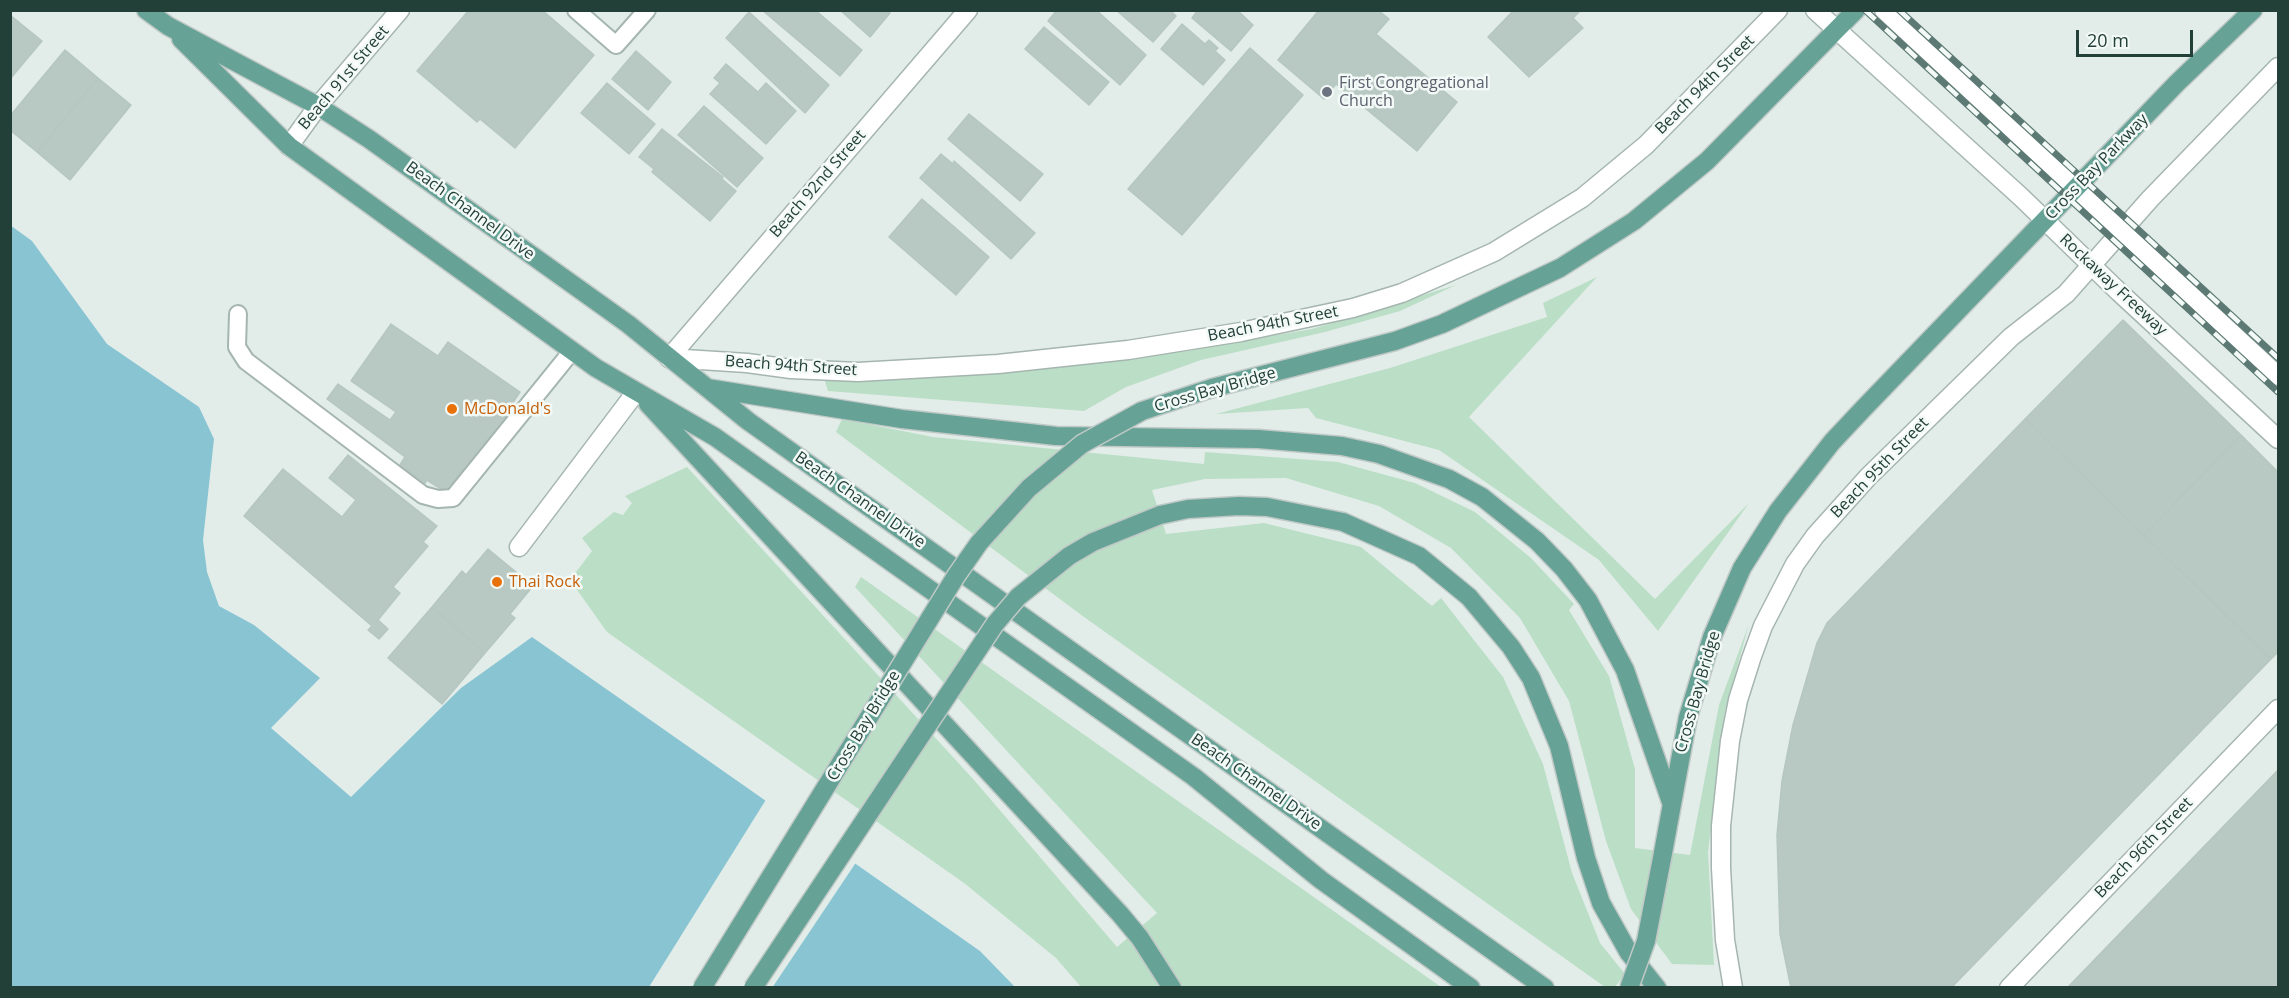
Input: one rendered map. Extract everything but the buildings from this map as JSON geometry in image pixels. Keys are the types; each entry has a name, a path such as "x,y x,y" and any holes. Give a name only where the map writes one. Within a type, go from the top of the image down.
{"main road":[{"name":"Beach Channel Drive","path":"146,10 168,26 318,106 369,139 608,310 767,434 1545,987"},
{"path":"1837,29 1856,10"},
{"name":"Cross Bay Parkway","path":"1944,326 2177,83 2253,10"},
{"name":"Beach Channel Drive","path":"168,26 289,146 572,351 636,392 715,437 1194,777 1321,880 1470,987"},
{"name":"Cross Bay Bridge","path":"702,987 956,576 979,543 1029,488 1082,444 1142,411 1212,388 1395,341 1473,311 1560,268 1634,220 1687,178 1726,144 1837,29"},
{"name":"Cross Bay Bridge","path":"1629,987 1646,941 1688,717 1712,637 1742,568 1759,538 1832,442 1944,326"},
{"path":"707,388 902,419 1056,436 1258,439 1342,446 1379,454 1449,479 1482,498 1537,541 1564,569 1588,600 1625,670 1671,802"},
{"path":"636,392 1140,938 1172,987"},
{"path":"753,987 995,624 1018,597 1068,556 1094,542 1160,515 1188,509 1239,506 1268,507 1343,522 1419,556 1469,597 1511,646 1531,678 1559,746 1586,858 1601,903 1629,953 1657,987"}],"street":[{"name":"Beach 91st Street","path":"289,146 318,106 400,10"},
{"name":"Beach 92nd Street","path":"669,358 968,10"},
{"name":"Beach 94th Street","path":"669,358 747,363 791,369 858,372 998,364 1128,350 1230,334 1353,308 1402,293 1494,252 1582,198 1646,145 1778,10"},
{"name":"Rockaway Freeway","path":"1815,10 2278,439"},
{"path":"1884,10 2278,376"},
{"name":"Beach 95th Street","path":"1733,987 1728,967 1721,904 1723,805 1730,741 1738,700 1763,626 1795,564 1839,508 2011,337 2066,294 2278,67"},
{"path":"519,547 636,392"},
{"name":"Beach 96th Street","path":"2009,987 2278,709"}],"lane":[{"path":"576,10 616,45 647,10"},
{"path":"238,314 237,347 246,361 423,495 438,499 453,498 572,351"}],"green space":[{"path":"1597,277 1469,417 1655,599 1749,503 1658,631 1599,560 1439,450 1316,418 1308,408 1216,414 1390,368 1547,317 1543,303"},
{"path":"1456,285 1400,311 1325,332 1201,360 1126,387 1084,411 828,391 825,381 1035,366 1187,351 1312,329"},
{"path":"842,419 933,437 1204,464 1205,452 1338,462 1415,483 1475,512 1531,558 1574,604 1569,610 1609,676 1635,769 1635,848 1690,855 1719,705 1749,624 1725,711 1708,852 1714,965 1672,964 1631,909 1606,841 1569,701 1520,618 1451,548 1379,506 1286,478 1205,479 1152,490 1166,534 1264,523 1361,547 1432,606 1441,598 1503,677 1543,764 1572,873 1600,943 1625,974 1615,987 1605,987 1084,617 836,432"},
{"path":"687,467 974,780 1117,947 1157,913 855,587 861,577 1441,987 1081,987 1056,958 964,883 607,632 570,580 592,551 582,538 614,512 623,515 632,503 625,496"}],"water":[{"path":"10,225 32,241 107,344 199,407 214,439 203,540 207,572 219,606 254,625 320,678 271,728 351,797 461,688 532,637 980,951 1015,987 11,987"}],"pier":[{"path":"767,798 857,861 772,988 649,987"}],"railway":[{"path":"1865,10 2278,392"},
{"path":"1899,10 2278,358"}],"place":[{"name":"First Congregational Church","path":"1327,92"},
{"name":"McDonald's","path":"452,409"},
{"name":"Thai Rock","path":"497,582"}]}
